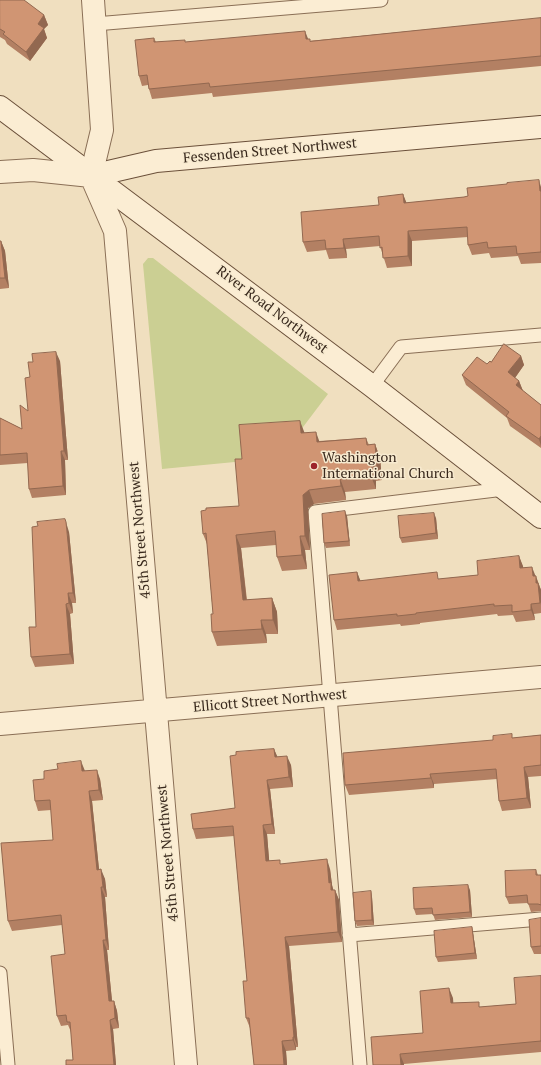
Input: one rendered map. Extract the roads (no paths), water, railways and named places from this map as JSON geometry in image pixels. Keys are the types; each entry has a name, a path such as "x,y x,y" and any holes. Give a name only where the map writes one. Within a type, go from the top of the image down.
{"street":[{"path":"91,176 102,130 93,0"},
{"name":"River Road Northwest","path":"0,107 372,386 541,517"},
{"name":"Fessenden Street Northwest","path":"0,172 33,170 91,176 156,161 541,127"},
{"name":"45th Street Northwest","path":"91,176 115,231 186,1065"},
{"name":"Ellicott Street Northwest","path":"0,724 541,677"}],"lane":[{"path":"95,24 381,0"},
{"path":"372,386 401,347 541,335"},
{"path":"360,1065 315,512 504,489"},
{"path":"349,936 541,919"},
{"path":"0,973 8,1065"}],"place":[{"name":"Washington International Church","path":"314,466"}]}
